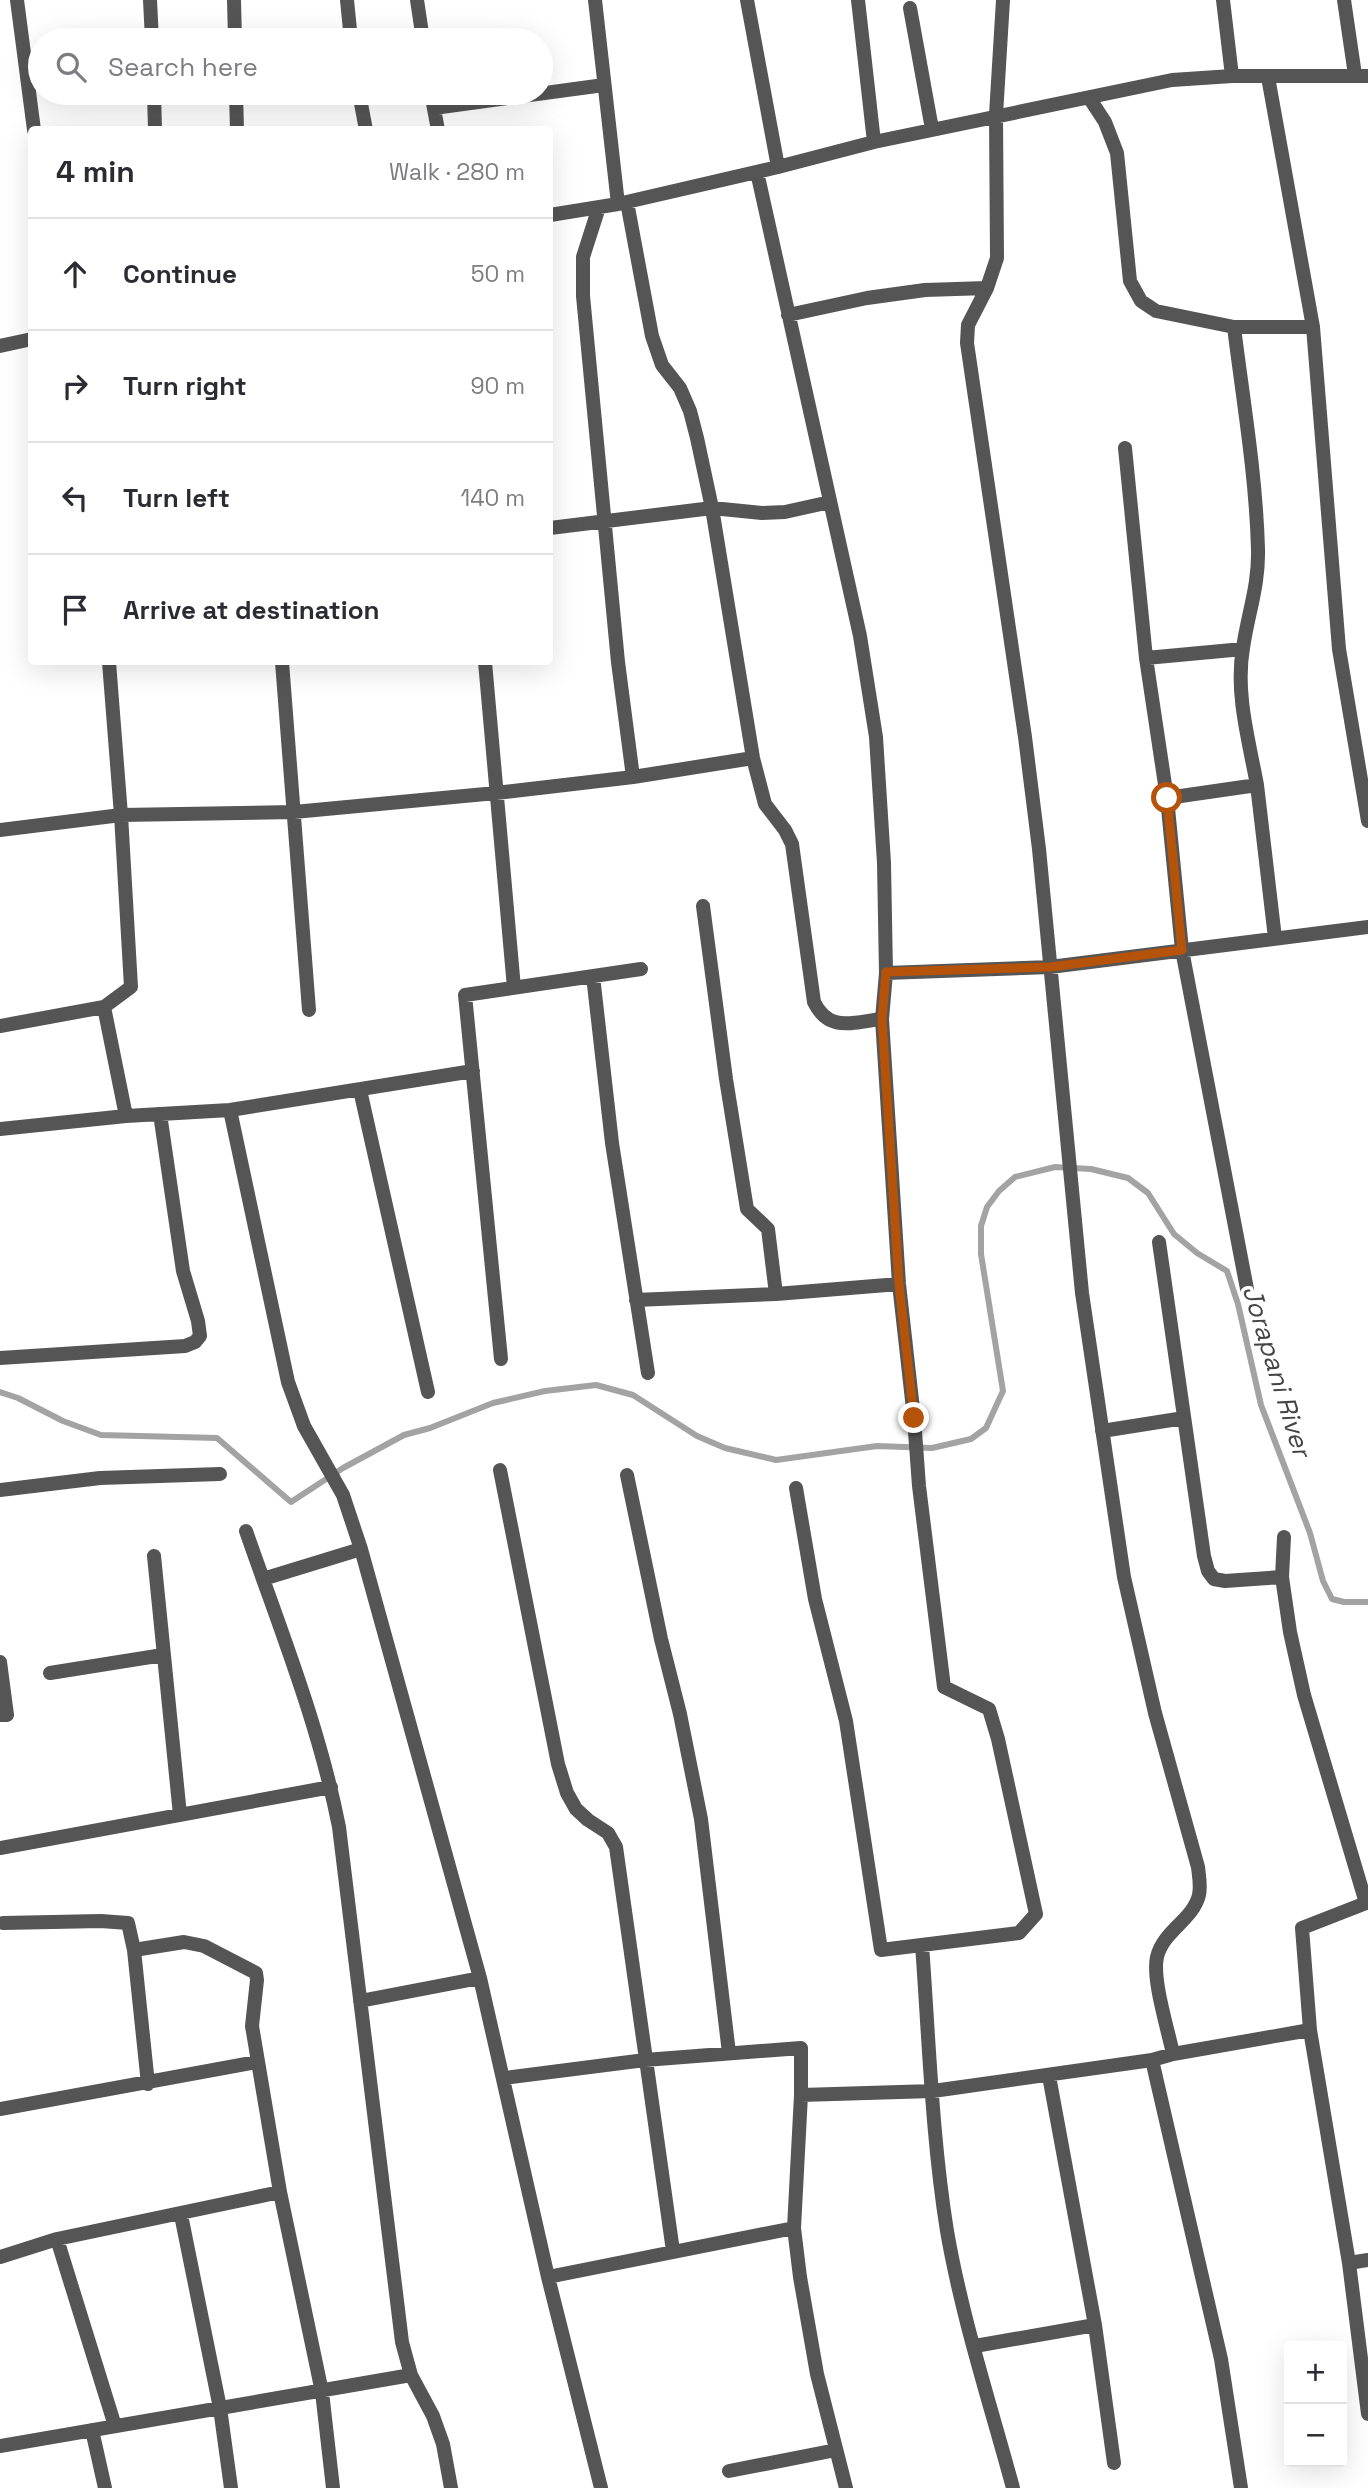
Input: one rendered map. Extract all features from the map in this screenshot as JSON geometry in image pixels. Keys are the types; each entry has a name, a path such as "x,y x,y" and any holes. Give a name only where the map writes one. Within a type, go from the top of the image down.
{"street":[{"path":"17,0 28,84"},
{"path":"150,0 151,28"},
{"path":"234,0 235,28"},
{"path":"347,0 350,28"},
{"path":"417,0 421,28"},
{"path":"595,0 604,85 622,203 652,336 662,365 680,388 690,411 712,508 753,758 765,804 792,844 814,1002 820,1015 830,1021 843,1023 882,1019"},
{"path":"747,0 778,167"},
{"path":"858,0 874,142"},
{"path":"1003,0 996,115 997,258 987,288 968,325 967,343 1025,737 1082,1293 1102,1432 1124,1577 1155,1713 1198,1867 1200,1892 1194,1910 1164,1941 1157,1956 1156,1976 1173,2054"},
{"path":"1223,0 1231,76"},
{"path":"553,215 622,203 932,129 1090,99 1172,80 1231,76 1361,76 1344,0"},
{"path":"910,8 932,129"},
{"path":"1268,77 1313,327 1339,649 1368,821"},
{"path":"553,92 604,85"},
{"path":"1090,99 1105,122 1117,153 1130,281 1141,301 1156,311 1234,327 1313,327"},
{"path":"31,105 33,126"},
{"path":"154,105 155,126"},
{"path":"236,105 237,126"},
{"path":"361,105 365,126"},
{"path":"433,105 437,126"},
{"path":"434,108 456,105"},
{"path":"757,172 860,636 876,737 884,863 886,972 882,1019 899,1284 919,1486 944,1687 989,1709 1036,1914 1019,1933 881,1950 845,1721 815,1599 796,1488"},
{"path":"599,207 587,242 582,274 618,662 633,777"},
{"path":"788,315 867,298 913,292 987,288"},
{"path":"1234,327 1255,499 1258,551 1255,598 1242,649 1241,682 1257,785 1275,938"},
{"path":"0,346 28,340"},
{"path":"1125,448 1146,658 1167,798 1182,950 1247,1289"},
{"path":"553,528 712,508 773,513 830,502"},
{"path":"1146,658 1242,649"},
{"path":"0,1026 104,1007 131,987 109,665"},
{"path":"282,665 309,1010"},
{"path":"485,665 514,988"},
{"path":"0,830 121,815 294,812 496,793 633,777 753,758"},
{"path":"1167,798 1257,785"},
{"path":"703,906 726,1080 747,1209 768,1229 776,1294"},
{"path":"886,972 1050,967 1368,928"},
{"path":"501,1359 465,995 641,969"},
{"path":"593,976 612,1143 648,1373"},
{"path":"104,1007 126,1116"},
{"path":"0,1129 126,1116 230,1110 473,1071"},
{"path":"360,1090 428,1392"},
{"path":"230,1110 288,1382 304,1426 343,1495 361,1549 480,1978 548,2277 601,2488"},
{"path":"0,1358 185,1346 195,1342 200,1336 183,1272 160,1114"},
{"path":"1159,1241 1208,1571 1214,1579 1226,1581 1282,1577"},
{"path":"636,1300 776,1294 899,1284"},
{"path":"1102,1432 1184,1418"},
{"path":"500,1471 561,1774 576,1809 608,1833 616,1847 673,2252"},
{"path":"0,1489 100,1478 220,1474"},
{"path":"627,1475 701,1819 729,2053"},
{"path":"246,1531 294,1663 331,1787 339,1827 402,2342 411,2375 433,2416 443,2444 451,2488"},
{"path":"1284,1537 1282,1577 1290,1632 1304,1695 1366,1903 1303,1928 1310,2030 1349,2263 1368,2414"},
{"path":"263,1579 361,1549"},
{"path":"154,1556 180,1815"},
{"path":"50,1673 163,1655"},
{"path":"0,1662 7,1715 0,1715"},
{"path":"0,1848 331,1787"},
{"path":"3,1923 128,1923 134,1950 148,2084"},
{"path":"134,1950 184,1942 204,1946 256,1973 252,2026 257,2062 280,2192 322,2392 333,2488"},
{"path":"922,1945 937,2160 948,2233 1013,2488"},
{"path":"360,2001 480,1978"},
{"path":"802,2095 933,2091 1152,2060 1310,2030"},
{"path":"504,2078 645,2060 801,2049 802,2095 794,2228 815,2362 846,2488"},
{"path":"1152,2060 1221,2359 1241,2488"},
{"path":"0,2109 257,2062"},
{"path":"1049,2076 1095,2325 1114,2463"},
{"path":"0,2257 57,2239 280,2192"},
{"path":"181,2214 220,2408 231,2488"},
{"path":"548,2277 794,2228"},
{"path":"57,2239 114,2426"},
{"path":"1349,2263 1368,2260"},
{"path":"975,2346 1095,2325"},
{"path":"0,2446 411,2375"},
{"path":"92,2430 105,2488"},
{"path":"729,2471 836,2450"}],"waterway":[{"name":"Jorapani River","path":"0,1392 101,1435 217,1438 291,1502 343,1468 404,1435 430,1428 493,1403 545,1391 596,1385 633,1395 697,1436 725,1448 776,1460 877,1446 932,1448 971,1439 986,1428 1003,1391 981,1254 981,1226 987,1207 999,1191 1015,1177 1055,1167 1091,1169 1128,1178 1148,1193 1174,1234 1197,1253 1227,1271 1238,1304 1261,1405 1310,1533 1323,1581 1332,1599 1368,1602"}],"route":[{"path":"914,1418 899,1284 882,1019 886,972 1050,967 1182,950 1167,798"}]}
